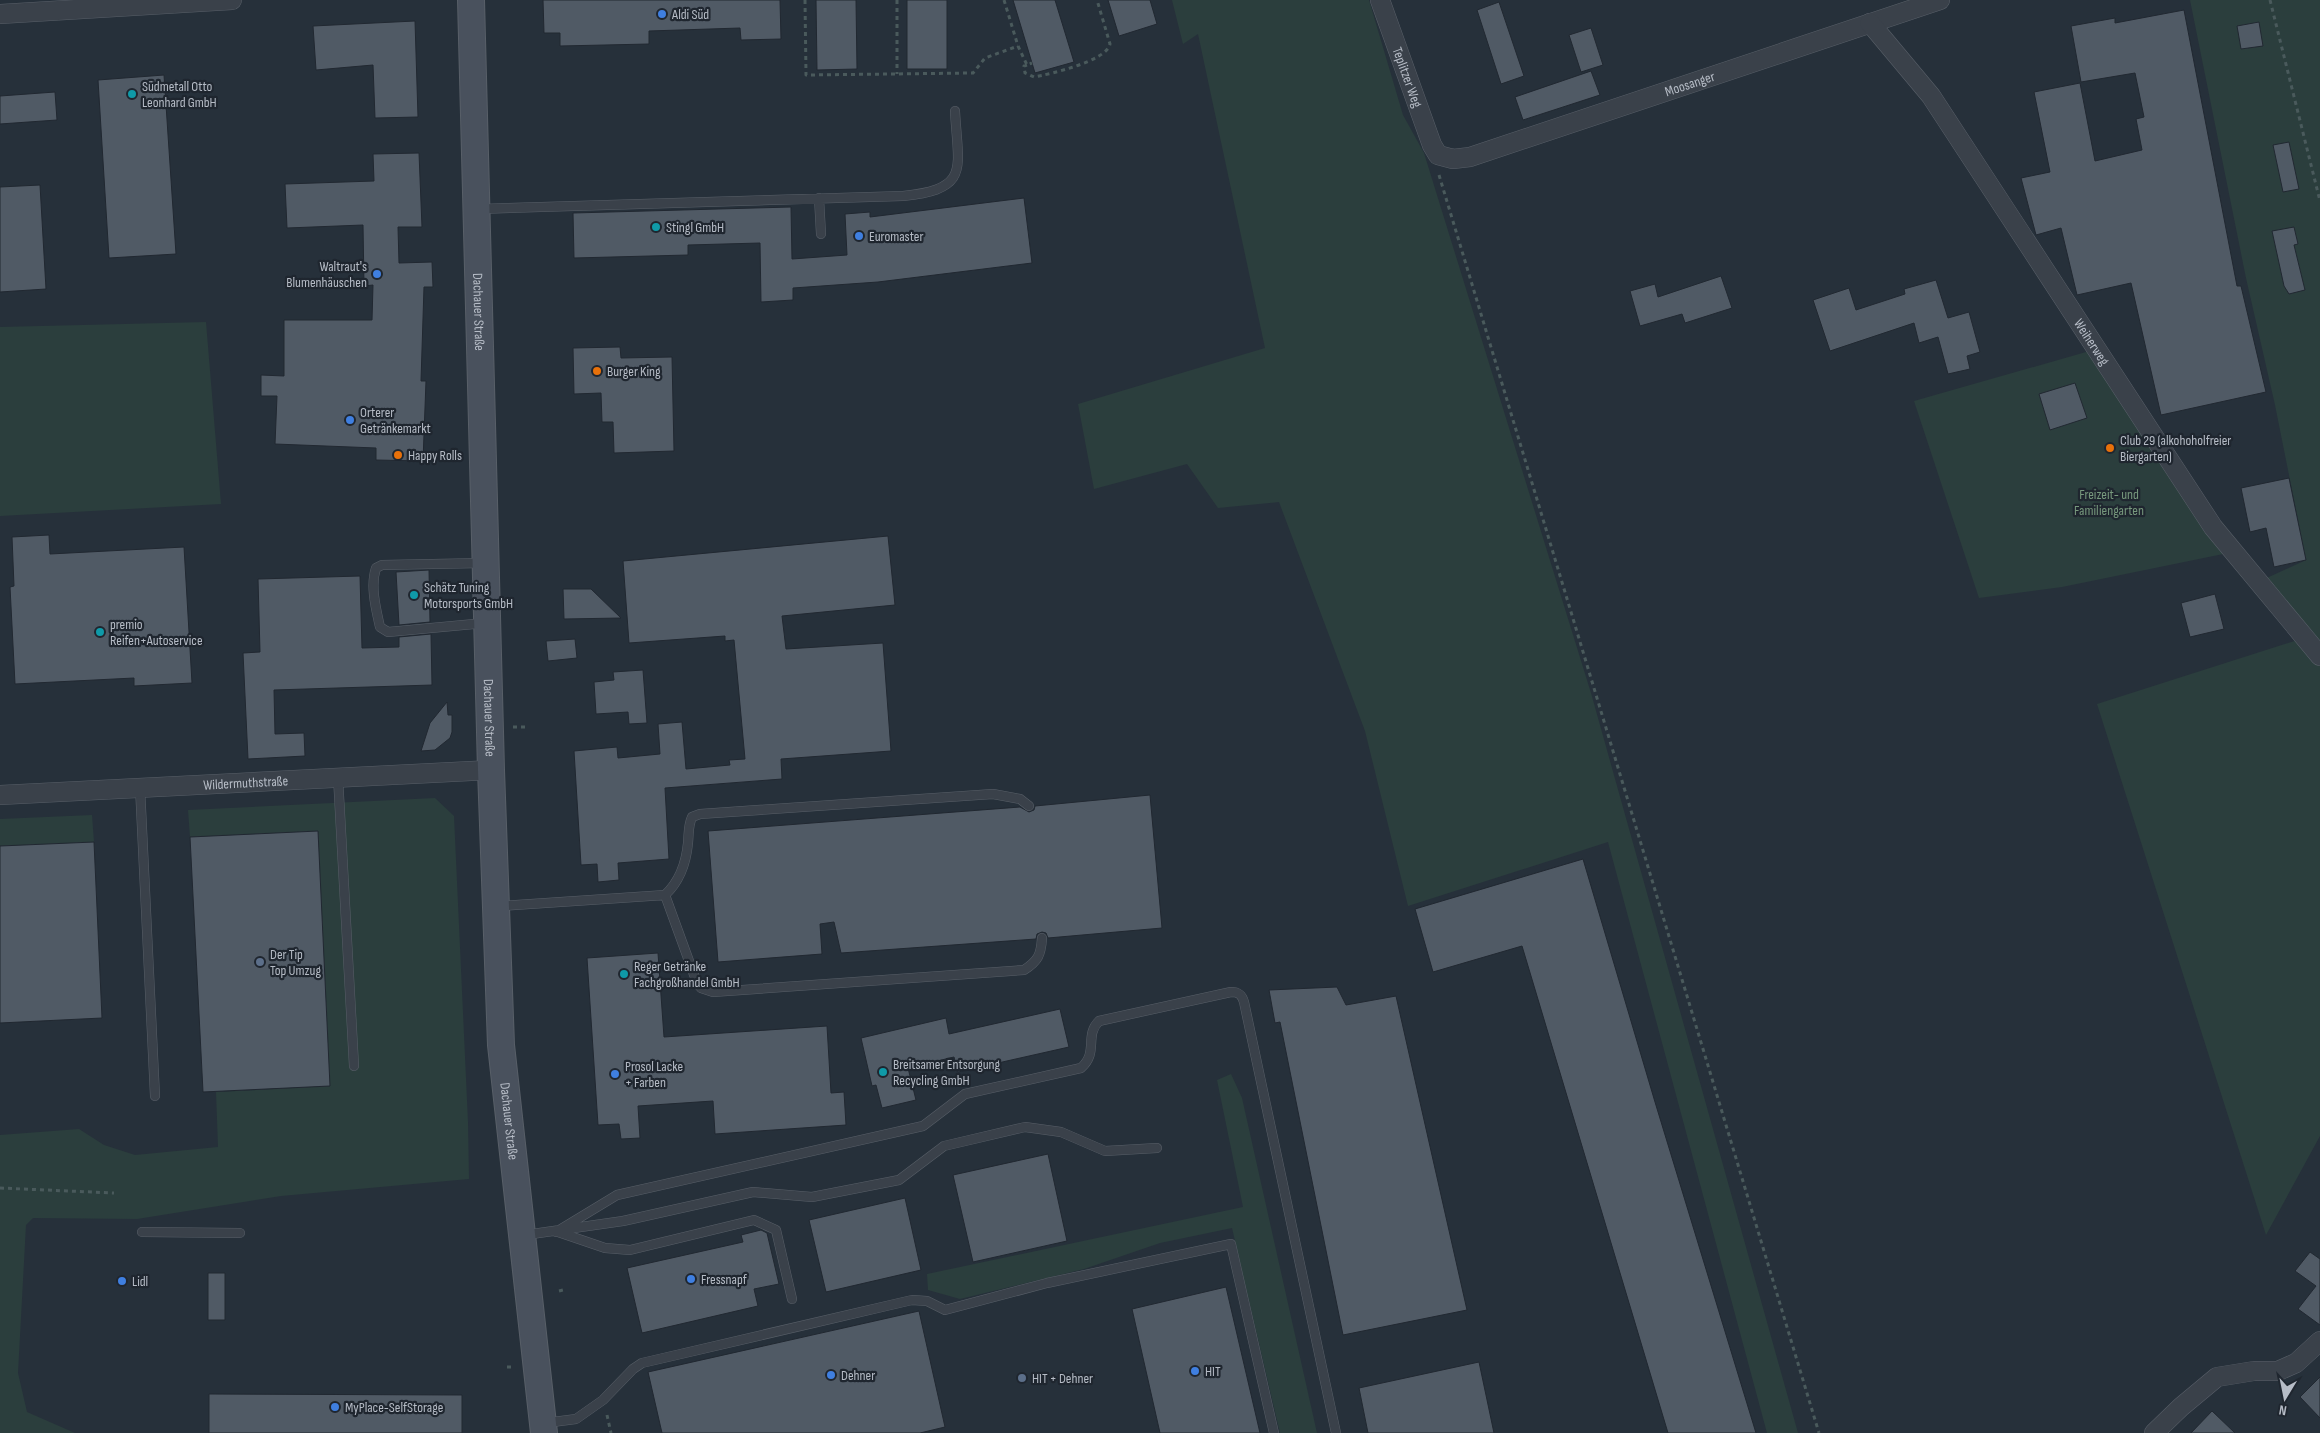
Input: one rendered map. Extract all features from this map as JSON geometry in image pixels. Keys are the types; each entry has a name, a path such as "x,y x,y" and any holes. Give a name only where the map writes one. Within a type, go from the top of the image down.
{"main road":[{"name":"Dachauer Straße","path":"471,0 491,770 501,1045 544,1428"}],"street":[{"path":"0,14 232,0"},
{"name":"Teplitzer Weg","path":"1380,0 1432,145 1438,155"},
{"name":"Moosanger","path":"1438,155 1453,159 1470,157 1940,0"},
{"name":"Weiherweg","path":"1870,23 1931,96 2213,527 2320,656"},
{"name":"Wildermuthstraße","path":"0,795 491,770"},
{"path":"2154,1433 2217,1377 2254,1371 2278,1371 2296,1363 2320,1342"}],"lane":[{"path":"476,209 912,195 936,191 950,184 956,176 958,159 956,111"},
{"path":"819,198 821,234"},
{"path":"487,563 382,565 376,568 374,575 376,607 380,627 388,632 488,623"},
{"path":"338,777 354,1066"},
{"path":"140,787 154,1096"},
{"path":"496,907 665,896 675,886 684,866 688,827 692,817 700,814 992,794 1020,799 1029,806"},
{"path":"665,896 697,983 701,988 713,992 1024,970 1041,955 1042,938"},
{"path":"556,1232 617,1196 923,1126 965,1094 1081,1068 1092,1053 1092,1032 1098,1021 1237,992 1242,996 1244,1002 1336,1433"},
{"path":"522,1236 623,1222 753,1192 812,1197 899,1180 944,1146 1025,1127 1061,1132 1105,1151 1157,1148"},
{"path":"556,1232 606,1248 630,1250 754,1220 776,1230 792,1299"},
{"path":"142,1232 240,1233"},
{"path":"544,1428 576,1420 603,1400 633,1369 642,1363 912,1300 927,1301 946,1310 1047,1283 1231,1244 1274,1433"}],"path":[{"path":"805,0 806,75 973,73 985,58 1018,46"},
{"path":"897,0 897,74"},
{"path":"1004,0 1018,46 1027,65"},
{"path":"1032,64 1024,66 1026,74 1034,77 1095,59 1107,51 1110,44 1097,0"},
{"path":"2270,0 2320,201"},
{"path":"1438,155 1437,168 1819,1433"},
{"path":"0,1188 114,1193"},
{"path":"507,1367 513,1367"}],"green space":[{"path":"1172,0 1369,0 1403,115 1424,153 1591,693 1798,1433 1767,1433 1608,842 1408,906 1365,731 1279,502 1218,508 1187,464 1094,489 1078,404 1265,348 1198,34 1183,44"},
{"path":"2190,0 2320,0 2320,1136 2266,1235 2097,704 2307,637 2258,582 2306,560 2275,405 2246,278"},
{"path":"206,322 221,504 0,516 0,327"},
{"name":"Freizeit- und Familiengarten","path":"2093,350 2233,552 2062,587 1979,598 1914,401"},
{"path":"435,798 454,816 469,1179 281,1196 137,1219 33,1218 26,1225 18,1373 27,1412 75,1433 0,1433 0,1135 79,1129 104,1145 135,1155 218,1147 216,1092 330,1086 318,831 190,837 188,810"},
{"path":"92,815 94,842 0,846 0,819"},
{"path":"1231,1074 1242,1098 1317,1433 1280,1433 1232,1228 1160,1243 1084,1269 960,1299 928,1290 927,1274 1243,1207 1217,1080"}],"building":[{"name":"Aldi Süd","path":"543,0 780,0 781,39 741,40 740,28 649,31 649,44 560,46 560,33 544,33"},
{"path":"816,0 856,0 857,69 817,70"},
{"path":"907,0 947,0 947,69 907,69"},
{"path":"1013,0 1055,0 1074,62 1035,73"},
{"path":"1108,0 1150,0 1157,24 1119,36"},
{"path":"1499,2 1524,76 1501,84 1477,10"},
{"path":"2184,10 2237,286 2241,286 2266,392 2161,415 2131,283 2077,295 2061,228 2036,235 2021,178 2050,172 2034,92 2080,83 2095,161 2142,150 2136,119 2144,117 2135,73 2081,82 2071,26 2115,18 2115,23"},
{"path":"415,21 418,117 375,118 373,65 316,70 313,26"},
{"path":"2259,22 2263,46 2241,49 2237,26"},
{"path":"1591,28 1603,65 1581,72 1569,35"},
{"path":"1591,71 1600,95 1523,120 1515,97"},
{"path":"164,75 176,254 109,258 98,80"},
{"path":"55,92 57,120 0,124 0,96"},
{"path":"2289,142 2299,189 2283,192 2273,145"},
{"path":"419,153 422,227 398,227 399,263 432,262 433,287 424,287 421,381 426,381 423,461 376,460 376,448 275,444 277,396 261,396 261,375 284,376 284,320 372,320 373,285 364,286 363,225 287,228 285,184 374,181 373,154"},
{"path":"40,185 46,289 0,292 0,187"},
{"path":"1024,198 1032,263 878,282 793,288 793,300 761,302 760,243 688,245 688,255 574,258 573,213 791,207 792,259 847,255 845,214 870,212 870,217"},
{"path":"2294,227 2298,244 2294,245 2305,290 2289,294 2284,286 2272,231"},
{"path":"1721,276 1732,308 1685,323 1682,314 1640,326 1630,291 1655,284 1658,297"},
{"path":"1936,280 1948,318 1969,312 1980,352 1967,356 1970,369 1948,374 1938,337 1919,343 1914,323 1830,351 1813,300 1849,288 1856,310 1905,294 1904,289"},
{"path":"620,347 621,358 672,357 674,451 614,453 613,422 602,422 601,393 574,394 573,348"},
{"path":"2075,383 2087,418 2050,430 2039,394"},
{"path":"2289,478 2306,560 2274,567 2266,528 2250,532 2241,488"},
{"name":"premio Reifen+Autoservice","path":"49,535 50,554 184,547 192,683 134,686 134,678 15,684 10,587 14,586 12,537"},
{"path":"888,536 895,605 782,616 786,649 883,643 891,751 781,759 782,779 665,788 669,859 618,863 619,880 598,882 597,864 581,865 574,751 617,747 618,758 660,754 658,724 682,722 686,769 730,765 729,760 745,759 734,640 725,641 725,636 629,643 623,561"},
{"name":"Schätz Tuning Motorsports GmbH","path":"429,570 430,622 399,625 396,572"},
{"path":"360,576 362,648 399,647 399,637 431,634 432,685 274,690 275,734 304,733 305,756 248,759 243,653 260,652 258,579"},
{"path":"563,589 591,589 621,618 564,619"},
{"path":"2215,594 2224,629 2190,637 2181,603"},
{"path":"575,639 577,658 548,661 546,641"},
{"path":"643,670 647,723 629,724 628,712 596,714 594,682 614,680 613,672"},
{"path":"447,702 448,715 452,715 450,738 435,750 421,751 430,723"},
{"path":"1150,795 1162,928 1048,938 1046,933 1042,932 1037,934 1036,939 841,953 834,922 820,924 822,954 718,962 708,831 1020,807 1029,812 1034,810 1035,806"},
{"name":"Der Tip Top Umzug","path":"318,831 330,1086 203,1092 190,837"},
{"path":"94,842 102,1018 0,1023 0,846"},
{"path":"1583,859 1756,1433 1668,1433 1522,946 1433,972 1415,909"},
{"path":"658,953 664,1037 827,1026 831,1093 844,1092 846,1125 715,1134 713,1101 638,1106 640,1138 621,1139 619,1124 598,1125 587,958"},
{"path":"1337,987 1346,1005 1396,996 1467,1310 1343,1335 1280,1022 1275,1023 1269,990"},
{"path":"1060,1009 1069,1047 958,1072 954,1057 908,1068 916,1100 882,1108 876,1085 872,1086 861,1038 946,1018 949,1034"},
{"path":"1048,1154 1067,1241 973,1262 953,1175"},
{"path":"905,1198 921,1270 826,1292 809,1220"},
{"name":"Fressnapf","path":"761,1230 767,1233 779,1284 754,1289 758,1306 642,1333 627,1268 743,1242 741,1235"},
{"path":"2310,1252 2320,1259 2320,1325 2298,1309 2316,1286 2295,1271"},
{"path":"208,1273 225,1273 225,1320 208,1320"},
{"name":"HIT","path":"1226,1287 1260,1433 1160,1433 1132,1309"},
{"path":"919,1311 945,1427 920,1433 662,1433 648,1372"},
{"path":"1479,1362 1494,1433 1368,1433 1359,1388"},
{"path":"2320,1377 2320,1418 2300,1397"},
{"name":"MyPlace-SelfStorage","path":"209,1394 462,1395 462,1433 209,1433"},
{"path":"2212,1411 2235,1433 2191,1433"}],"place":[{"name":"Aldi Süd","path":"662,14"},
{"name":"Südmetall Otto Leonhard GmbH","path":"132,94"},
{"name":"Stingl GmbH","path":"656,227"},
{"name":"Euromaster","path":"859,236"},
{"name":"Waltraut's Blumenhäuschen","path":"377,274"},
{"name":"Burger King","path":"597,371"},
{"name":"Orterer Getränkemarkt","path":"350,420"},
{"name":"Club 29 (alkohoholfreier Biergarten)","path":"2110,448"},
{"name":"Happy Rolls","path":"398,455"},
{"name":"Schätz Tuning Motorsports GmbH","path":"414,595"},
{"name":"premio Reifen+Autoservice","path":"100,632"},
{"name":"Der Tip Top Umzug","path":"260,962"},
{"name":"Reger Getränke Fachgroßhandel GmbH","path":"624,974"},
{"name":"Breitsamer Entsorgung Recycling GmbH","path":"883,1072"},
{"name":"Prosol Lacke + Farben","path":"615,1074"},
{"name":"Fressnapf","path":"691,1279"},
{"name":"Lidl","path":"122,1281"},
{"name":"HIT","path":"1195,1371"},
{"name":"Dehner","path":"831,1375"},
{"name":"HIT + Dehner","path":"1022,1378"},
{"name":"MyPlace-SelfStorage","path":"335,1407"}]}
